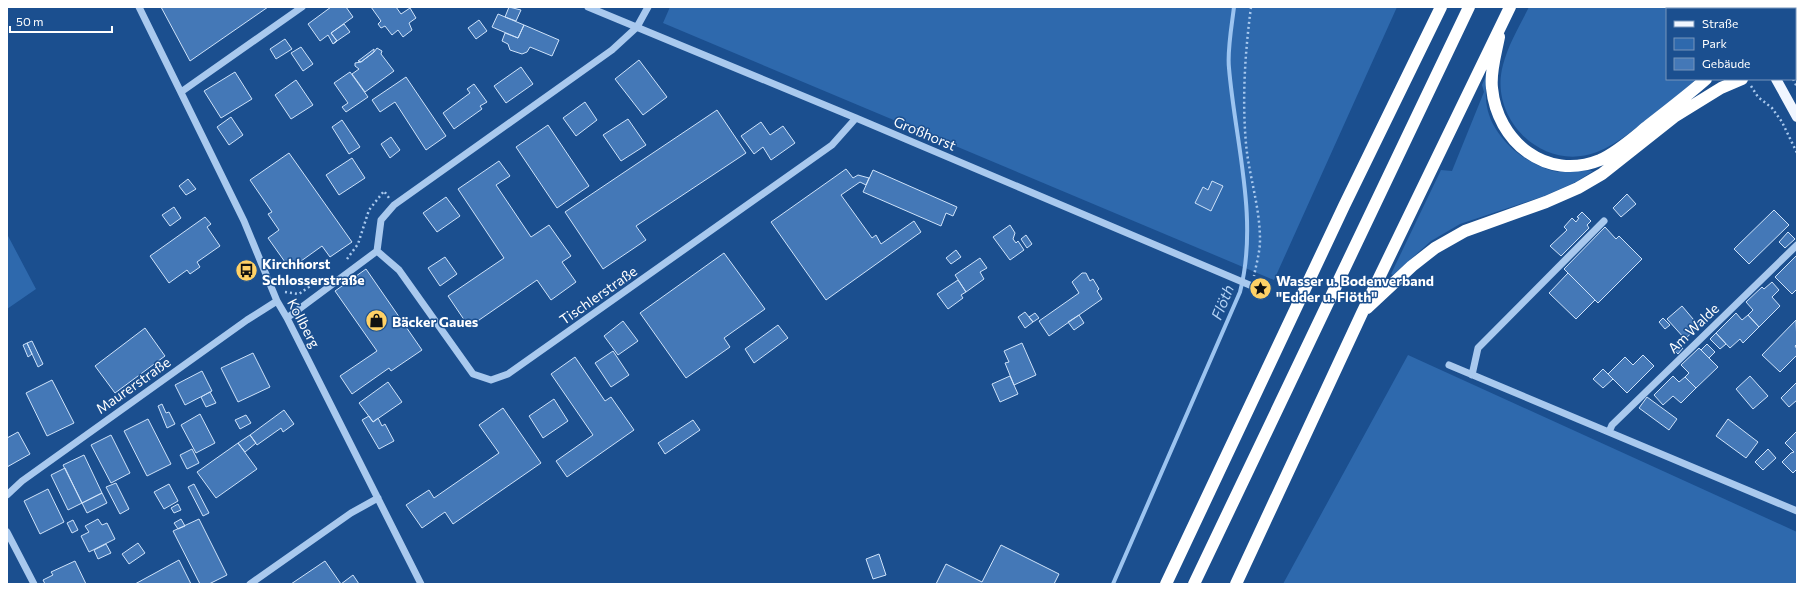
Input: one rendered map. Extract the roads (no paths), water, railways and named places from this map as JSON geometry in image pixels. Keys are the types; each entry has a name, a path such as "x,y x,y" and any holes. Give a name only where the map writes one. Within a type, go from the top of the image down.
{"highway":[{"path":"1166,584 1341,213 1441,7"},
{"path":"1194,584 1290,379 1469,7"},
{"path":"1236,584 1362,313 1510,7"},
{"path":"1502,22 1492,86 1495,106 1505,129 1518,145 1536,158 1555,165 1575,166 1599,160 1623,146 1705,80"},
{"path":"1362,313 1412,266 1435,248 1464,231 1546,202 1578,188 1602,174 1674,117 1721,88 1746,82"}],"main road":[{"path":"1777,80 1797,117"}],"street":[{"name":"Kollberg","path":"139,7 244,221 277,301 287,318 421,584"},
{"path":"181,92 302,7"},
{"name":"Großhorst","path":"588,7 856,118 1251,285"},
{"path":"287,318 377,251 381,220 394,205 612,50 637,28 648,7"},
{"name":"Tischlerstraße","path":"377,251 399,270 473,374 491,380 508,374 832,145 856,118"},
{"path":"1472,375 1478,348 1604,221"},
{"name":"Am Walde","path":"1609,432 1612,424 1797,245"},
{"name":"Maurerstraße","path":"7,495 22,481 247,320 277,301"},
{"path":"1449,365 1797,511"},
{"path":"250,584 351,513 378,498"},
{"path":"7,532 34,584"}],"waterway":[{"name":"Flöth","path":"1113,584 1240,292 1245,264 1247,236 1244,180 1232,96 1229,61 1234,7"}],"place":[{"name":"Kirchhorst Schlosserstraße","path":"246,271"},
{"name":"Wasser u. Bodenverband \"Edder u. Flöth\"","path":"1260,288"},
{"name":"Bäcker Gaues","path":"377,321"}]}
